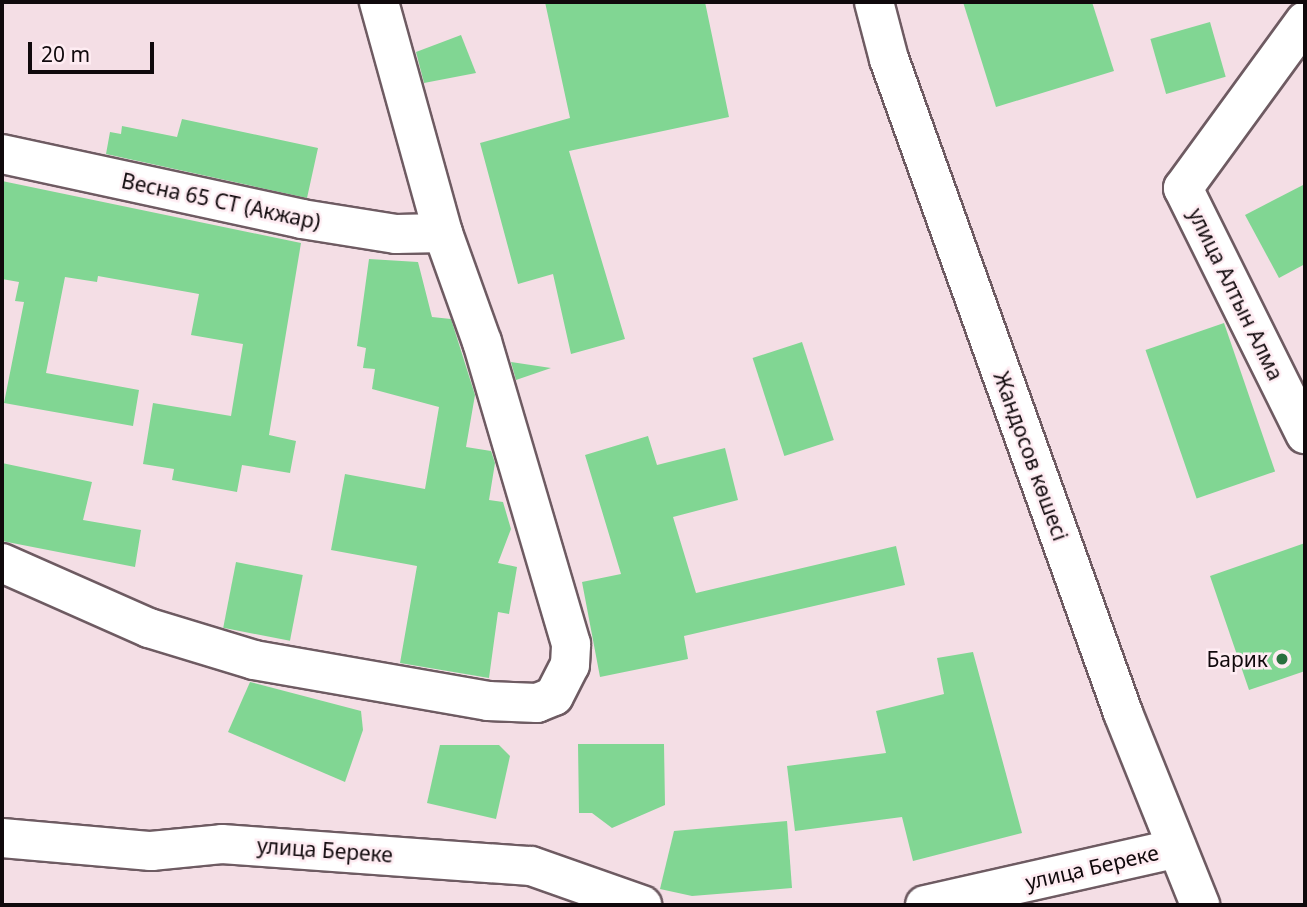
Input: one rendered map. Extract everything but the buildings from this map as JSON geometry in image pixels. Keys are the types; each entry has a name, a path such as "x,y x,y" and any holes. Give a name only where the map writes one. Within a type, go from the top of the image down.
{"street":[{"path":"2,563 149,628 254,660 488,701 537,703 554,696 570,665 571,645 490,367 443,233 379,2"},
{"name":"Жандосов көшесі","path":"874,2 1033,461 1200,905"},
{"name":"улица Алтын Алма","path":"1305,22 1183,188 1305,434"},
{"name":"Весна 65 СТ (Акжар)","path":"2,154 302,219 396,234 443,233"},
{"name":"улица Береке","path":"2,838 151,851 222,844 531,866 642,905"},
{"name":"улица Береке","path":"925,905 1177,848"}],"place":[{"name":"Барик","path":"1282,659"}]}
